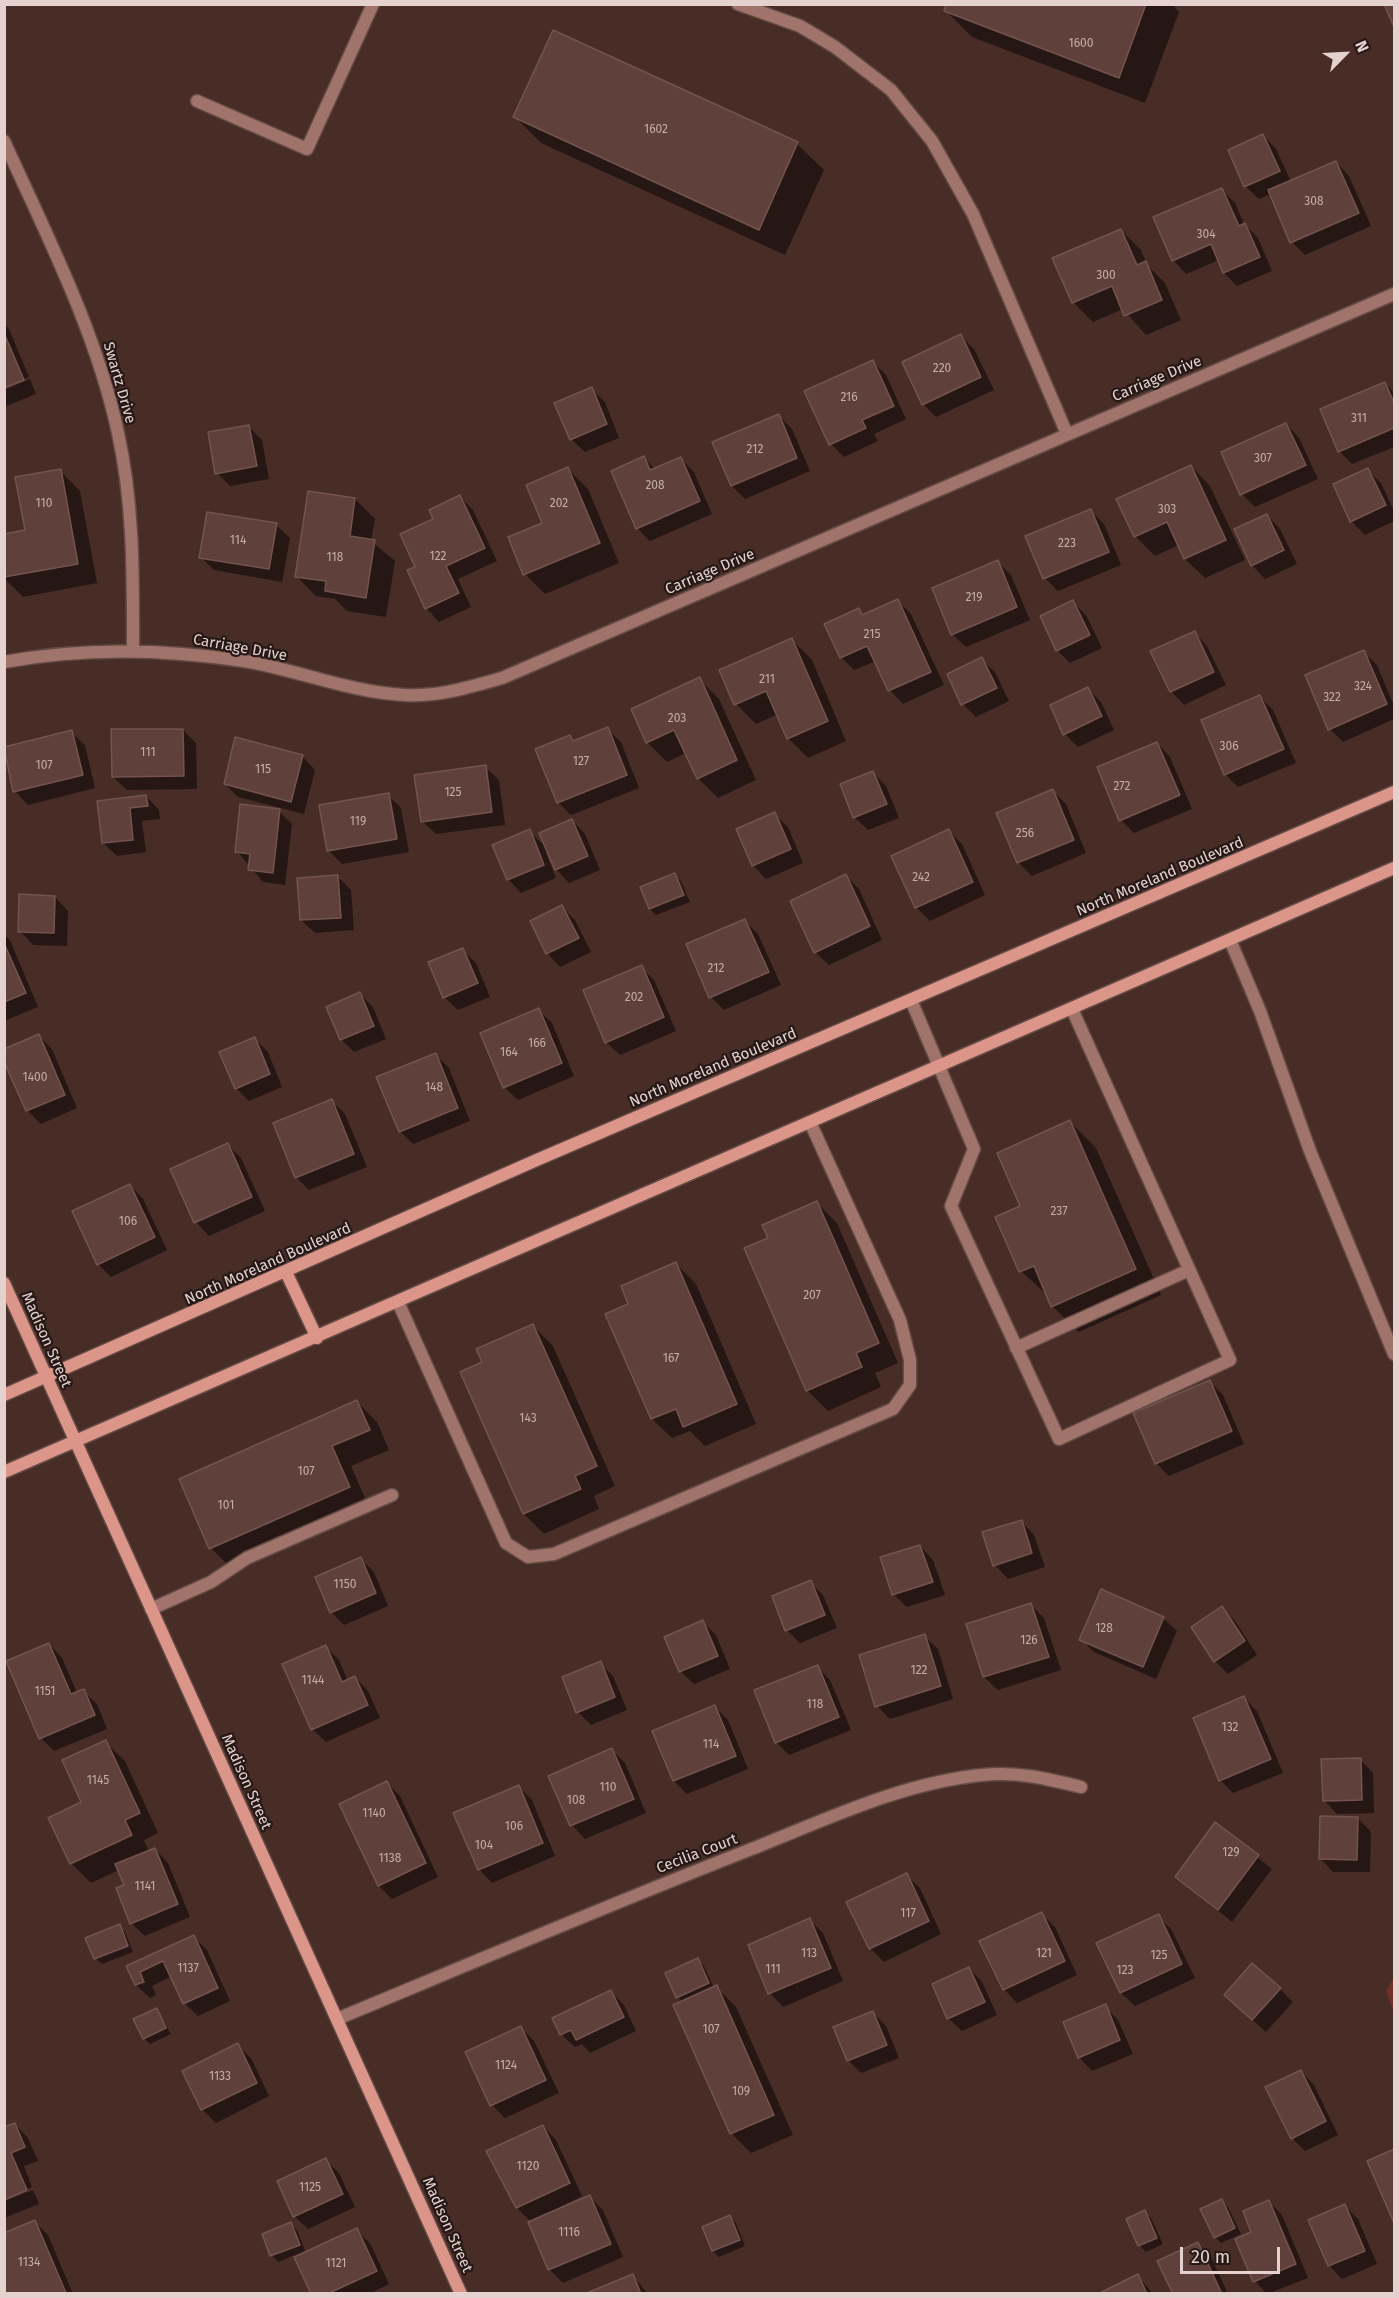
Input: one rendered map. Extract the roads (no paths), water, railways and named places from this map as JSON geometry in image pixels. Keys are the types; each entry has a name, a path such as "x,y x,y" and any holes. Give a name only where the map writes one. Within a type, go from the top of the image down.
{"street":[{"path":"198,101 308,149 373,4"},
{"path":"738,4 800,26 835,47 891,90 932,141 973,214 1067,434"},
{"name":"Swartz Drive","path":"4,141 98,358 118,433 128,488 132,545 134,651"},
{"name":"Carriage Drive","path":"4,662 88,652 134,651 246,662 373,692 406,695 451,692 502,678 1395,294"},
{"name":"North Moreland Boulevard","path":"4,1395 539,1159 1395,792"},
{"path":"4,1472 939,1068 1395,868"},
{"path":"1230,940 1260,1011 1310,1151 1395,1354"},
{"path":"911,1000 974,1149 951,1206 1059,1439 1230,1360 1072,1009"},
{"path":"398,1302 506,1543 528,1557 554,1554 882,1413 893,1408 910,1385 910,1360 900,1320 810,1122"},
{"path":"1016,1348 1189,1270"},
{"path":"286,1272 317,1338"},
{"name":"Madison Street","path":"4,1283 461,2294"},
{"path":"151,1609 211,1582 247,1558 392,1495"},
{"name":"Cecilia Court","path":"337,2019 663,1883 880,1798 935,1783 983,1775 1015,1774 1081,1787"}]}
